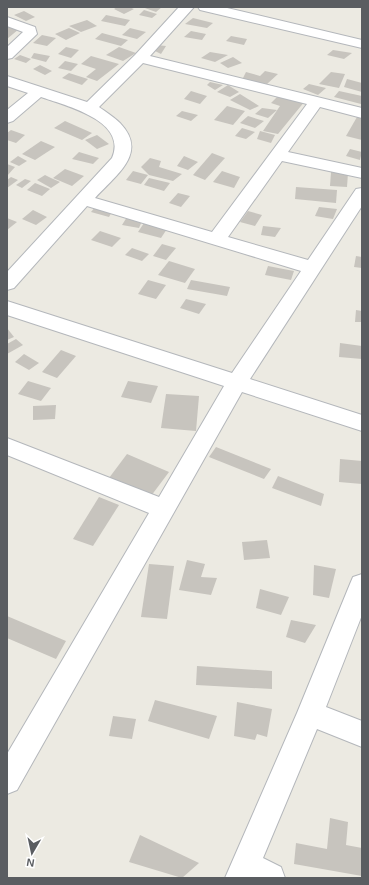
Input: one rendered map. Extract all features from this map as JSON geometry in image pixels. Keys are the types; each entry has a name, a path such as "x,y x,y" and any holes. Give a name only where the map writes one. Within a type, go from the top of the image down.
{"street":[{"path":"90,108 140,58 187,7"},
{"path":"205,7 362,44"},
{"path":"7,21 30,30 30,34 7,55"},
{"path":"140,58 362,113"},
{"path":"7,81 90,108 114,126 122,138 124,150 120,160 7,284"},
{"path":"7,118 38,92"},
{"path":"216,240 317,101"},
{"path":"278,155 362,173"},
{"path":"8,778 237,382 362,193"},
{"path":"85,200 312,268"},
{"path":"7,308 362,423"},
{"path":"7,446 164,508"},
{"path":"252,874 310,713 362,584"},
{"path":"310,713 362,734"}],"building":[{"path":"117,7 129,7 134,9 124,14 114,9"},
{"path":"142,7 162,7 156,12"},
{"path":"144,10 157,14 152,18 139,15"},
{"path":"24,11 35,17 26,21 14,15"},
{"path":"106,15 130,20 125,26 101,21"},
{"path":"193,18 213,23 207,28 185,24"},
{"path":"87,20 97,26 81,32 69,26"},
{"path":"7,26 19,29 7,39"},
{"path":"69,28 80,33 66,40 55,34"},
{"path":"130,28 146,32 137,39 122,35"},
{"path":"191,31 206,34 202,40 184,37"},
{"path":"102,33 128,40 121,46 95,39"},
{"path":"42,35 56,38 47,46 33,43"},
{"path":"231,36 247,39 244,45 226,41"},
{"path":"156,45 166,46 161,54 153,50"},
{"path":"66,47 79,50 71,58 58,54"},
{"path":"119,47 136,53 123,61 106,55"},
{"path":"333,50 352,53 344,59 327,55"},
{"path":"210,52 228,55 215,62 201,58"},
{"path":"34,53 50,56 46,62 31,58"},
{"path":"20,55 31,59 26,63 14,59"},
{"path":"91,56 119,64 97,81 86,77 96,69 81,64"},
{"path":"233,57 242,63 228,68 220,63"},
{"path":"65,61 78,64 71,71 58,68"},
{"path":"40,65 52,71 45,75 33,69"},
{"path":"265,71 278,74 267,84 242,80 246,72 260,76"},
{"path":"331,72 345,74 339,88 319,84"},
{"path":"69,73 88,79 82,85 62,78"},
{"path":"347,79 362,83 362,92 344,87"},
{"path":"210,82 223,85 215,90 207,85"},
{"path":"309,84 326,88 318,95 303,89"},
{"path":"228,85 239,92 230,97 217,92"},
{"path":"191,91 207,96 200,104 184,99"},
{"path":"339,91 362,96 361,104 334,97"},
{"path":"240,94 259,106 250,110 230,100"},
{"path":"277,97 305,101 278,134 263,131 280,106 271,103"},
{"path":"227,106 245,111 233,125 214,120"},
{"path":"262,108 277,110 268,118 255,114"},
{"path":"182,111 198,115 191,121 176,116"},
{"path":"248,116 264,121 255,128 240,123"},
{"path":"357,117 362,118 362,140 346,136"},
{"path":"65,121 92,133 82,140 54,128"},
{"path":"242,128 255,132 246,139 235,136"},
{"path":"11,130 25,135 16,143 7,140 7,133"},
{"path":"260,131 275,135 271,143 257,139"},
{"path":"97,135 109,144 97,149 85,140"},
{"path":"41,141 55,147 35,160 22,154"},
{"path":"350,149 362,152 360,160 346,156"},
{"path":"79,152 99,158 93,164 72,159"},
{"path":"212,153 225,158 205,180 193,175"},
{"path":"18,156 27,161 19,166 10,162"},
{"path":"184,156 198,162 188,170 177,166"},
{"path":"150,158 161,161 159,167 182,174 173,181 149,175 141,167"},
{"path":"7,164 15,167 7,176"},
{"path":"65,169 84,176 72,186 53,178"},
{"path":"133,171 148,175 141,184 126,180"},
{"path":"222,171 240,177 234,188 213,182"},
{"path":"331,172 348,173 347,187 330,186"},
{"path":"45,175 60,182 51,188 37,180"},
{"path":"11,177 18,180 7,188 7,180"},
{"path":"149,178 170,183 164,191 144,185"},
{"path":"25,179 31,181 22,188 16,185"},
{"path":"35,183 50,189 42,196 27,190"},
{"path":"296,187 337,190 336,203 295,199"},
{"path":"178,193 190,196 181,207 169,203"},
{"path":"96,206 113,210 109,217 91,212"},
{"path":"319,207 337,209 333,219 315,216"},
{"path":"33,210 47,217 36,225 22,219"},
{"path":"248,211 262,215 255,226 240,222"},
{"path":"127,217 143,219 139,228 122,225"},
{"path":"7,218 17,222 7,230"},
{"path":"144,223 167,229 161,238 138,232"},
{"path":"263,226 281,228 275,237 261,235"},
{"path":"100,231 121,238 112,247 91,240"},
{"path":"162,244 176,248 166,260 153,256"},
{"path":"132,248 149,254 142,261 125,255"},
{"path":"356,256 362,257 362,268 354,267"},
{"path":"169,261 195,269 185,283 158,275"},
{"path":"268,266 294,271 291,280 265,275"},
{"path":"148,280 166,285 156,299 138,294"},
{"path":"191,280 230,287 227,296 187,289"},
{"path":"186,299 206,304 199,314 180,308"},
{"path":"356,310 362,311 362,322 355,322"},
{"path":"7,328 14,337 7,340"},
{"path":"16,339 23,345 7,354 7,344"},
{"path":"340,343 362,346 362,359 339,357"},
{"path":"61,350 76,356 57,378 42,372"},
{"path":"24,354 39,363 29,370 15,362"},
{"path":"28,381 51,388 41,401 18,394"},
{"path":"128,381 158,386 151,403 121,397"},
{"path":"166,394 199,396 196,431 161,428"},
{"path":"56,405 55,419 33,420 33,406"},
{"path":"216,447 271,469 264,479 209,457"},
{"path":"127,454 169,472 148,500 106,482"},
{"path":"340,459 362,461 362,484 339,482"},
{"path":"278,476 324,494 321,506 272,488"},
{"path":"99,497 119,505 93,546 73,539"},
{"path":"267,540 270,558 244,560 242,542"},
{"path":"187,560 205,564 201,577 217,578 211,595 179,590"},
{"path":"149,564 174,566 167,619 141,617"},
{"path":"314,565 336,569 329,598 313,595"},
{"path":"260,589 289,597 281,615 256,608"},
{"path":"7,616 66,641 56,659 7,638"},
{"path":"291,620 316,625 305,643 286,637"},
{"path":"197,666 272,671 272,689 196,685"},
{"path":"155,700 217,716 209,739 148,721"},
{"path":"237,702 272,709 267,737 257,734 255,740 234,736"},
{"path":"113,716 136,719 132,739 109,736"},
{"path":"330,818 348,822 346,845 362,848 362,876 294,864 296,843 327,849"},
{"path":"140,835 199,863 182,878 129,862"}]}
